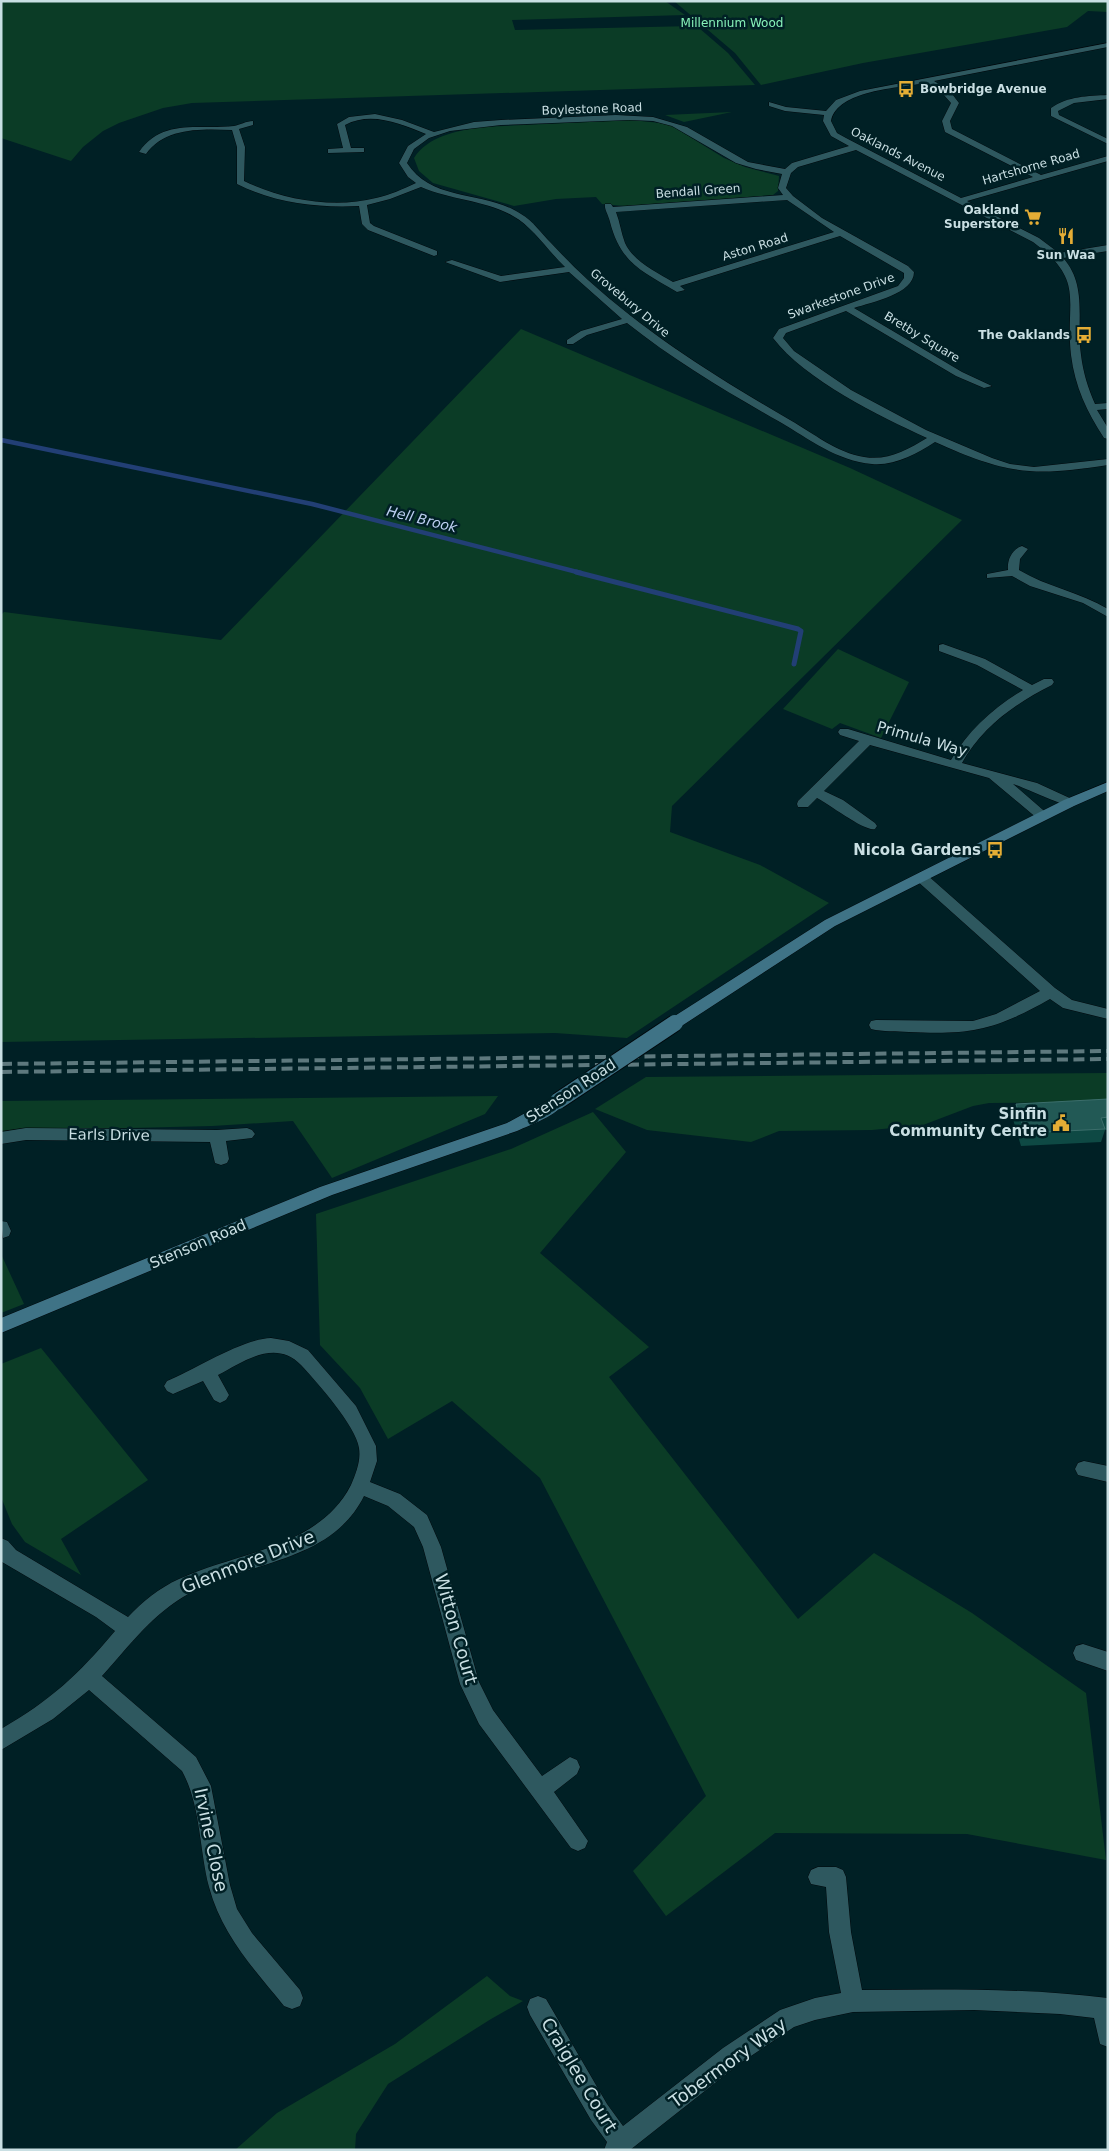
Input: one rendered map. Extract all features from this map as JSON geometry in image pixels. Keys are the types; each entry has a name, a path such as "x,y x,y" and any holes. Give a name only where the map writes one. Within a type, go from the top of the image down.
{"street":[{"path":"772,104 785,109 828,113 834,105 850,96 1108,45"},
{"path":"927,80 946,92 955,104 946,121 948,130 1039,177"},
{"path":"1108,97 1060,105 1054,110 1056,116 1108,142"},
{"name":"Oaklands Avenue","path":"828,113 826,121 834,134 1036,240 1058,256 1068,268 1074,282 1076,353 1082,385 1089,407 1108,436"},
{"path":"347,150 341,124 350,118 387,118 433,134"},
{"name":"Boylestone Road","path":"475,124 652,118 672,123 744,164 787,172"},
{"path":"137,140 150,142 186,130 212,127 234,128 250,123"},
{"name":"Grovebury Drive","path":"475,124 433,134 413,145 403,159 406,170 422,184 441,192 493,205 516,214 570,269 628,320 696,370 822,443 846,455 873,461 886,461 906,455 936,437"},
{"path":"234,128 238,133 242,162 240,182 273,197 299,202 363,202 383,198 422,184"},
{"path":"143,152 150,142"},
{"path":"787,197 782,188 787,172 795,165 856,147"},
{"path":"330,151 361,150"},
{"name":"Hartshorne Road","path":"962,200 1108,158"},
{"name":"Bendall Green","path":"677,288 631,257 615,231 609,208 787,197"},
{"name":"Swarkestone Drive","path":"787,197 805,210 905,268 909,272 910,278 900,288 782,331 778,338 781,345 801,362 858,400 994,463 1032,471 1108,462"},
{"path":"363,202 366,224 371,228 434,253"},
{"name":"Aston Road","path":"677,288 844,232"},
{"path":"1058,256 1108,248"},
{"path":"449,262 500,279 570,269"},
{"name":"Bretby Square","path":"846,307 958,374 986,386"},
{"path":"570,342 584,332 628,320"},
{"path":"1089,407 1108,406"},
{"path":"1014,572 1012,563 1015,556 1022,549"},
{"path":"990,576 1014,572 1034,584 1087,601 1108,614"},
{"path":"944,647 981,662 1031,690"},
{"path":"954,766 970,738 984,725 1031,690 1048,682"},
{"name":"Primula Way","path":"844,732 954,766 1033,784 1069,803"},
{"path":"803,804 867,740"},
{"name":"Primula Way","path":"992,776 1010,788 1043,816"},
{"name":"Stenson Road","path":"1,1326 326,1191 512,1127 541,1113 675,1023 830,924 1069,803 1108,786"},
{"path":"815,792 838,803 870,826"},
{"path":"921,877 1050,992 1068,1004 1108,1014"},
{"path":"876,1024 961,1026 982,1024 1002,1017 1050,992"},
{"name":"Earls Drive","path":"1,1138 33,1134 217,1136 247,1134"},
{"path":"217,1136 221,1159"},
{"name":"Glenmore Drive","path":"1,1740 65,1700 89,1677 128,1629 159,1601 182,1587 217,1571 290,1549 318,1536 347,1508 361,1486 369,1457 364,1436 339,1398 306,1359 298,1353 280,1346 256,1347 207,1372 173,1386"},
{"path":"207,1372 220,1395"},
{"path":"1084,1469 1108,1474"},
{"name":"Witton Court","path":"361,1486 394,1500 421,1521 432,1547 470,1684 486,1717 578,1841"},
{"path":"1,1547 9,1556 103,1610 128,1629"},
{"path":"1083,1654 1108,1662"},
{"name":"Irvine Close","path":"89,1677 114,1701 189,1764 201,1786 219,1886 228,1914 244,1941 292,1998"},
{"path":"540,1790 570,1767"},
{"path":"818,1877 836,1877 840,1932 853,2001"},
{"name":"Tobermory Way","path":"618,2146 730,2056 788,2018 853,2001 974,1999 1051,2003 1106,2009"},
{"name":"Craiglee Court","path":"538,2007 618,2146"},
{"path":"1106,2009 1108,2036"}],"green space":[{"path":"1,1 665,1 685,15 512,20 515,30 694,26 699,28 728,53 755,85 192,103 163,108 119,123 103,131 83,147 71,161 1,138"},
{"name":"Millennium Wood","path":"674,1 1108,1 1108,12 1088,11 1067,27 863,63 761,85 735,53"},
{"path":"732,112 684,122 665,115"},
{"path":"632,120 669,124 724,158 745,167 779,176 778,191 773,195 625,206 602,204 596,197 556,199 514,206 433,183 419,171 414,158 427,144 435,140 453,133 481,127"},
{"path":"521,329 850,468 962,520 672,806 670,832 760,865 829,903 627,1038 555,1033 1,1042 1,615 4,612 221,640"},
{"path":"838,649 909,682 881,738 840,723 832,729 783,709"},
{"path":"1108,1073 1108,1102 989,1103 973,1106 923,1125 872,1130 779,1131 751,1142 647,1130 595,1109 646,1077"},
{"path":"498,1096 485,1114 332,1178 293,1121 212,1126 7,1131 1,1133 1,1101"},
{"path":"593,1112 626,1152 540,1253 649,1347 609,1377 798,1619 874,1553 972,1613 1086,1693 1106,1860 967,1834 775,1833 666,1916 633,1871 706,1796 540,1478 452,1401 388,1439 360,1388 320,1345 316,1214 511,1149"},
{"path":"1,1254 24,1304 1,1313"},
{"path":"41,1348 148,1480 61,1539 81,1575 25,1542 12,1524 1,1497 1,1364"},
{"path":"487,1976 510,1996 523,2001 388,2084 356,2134 355,2150 235,2150 277,2113 395,2044"}],"building":[{"path":"1108,1099 1108,1117 1101,1118 1105,1129 1025,1133 1016,1104"}],"waterway":[{"name":"Hell Brook","path":"1,440 312,504 581,573"},
{"name":"Hell Brook","path":"576,572 798,629 801,631 794,664"}],"railway":[{"path":"1,1064 1108,1051"},
{"path":"1,1072 1108,1059"}],"place":[{"name":"Bowbridge Avenue","path":"906,89"},
{"name":"Oakland Superstore","path":"1033,217"},
{"name":"Sun Waa","path":"1066,236"},
{"name":"The Oaklands","path":"1084,335"},
{"name":"Nicola Gardens","path":"995,850"},
{"name":"Sinfin Community Centre","path":"1061,1123"}]}
